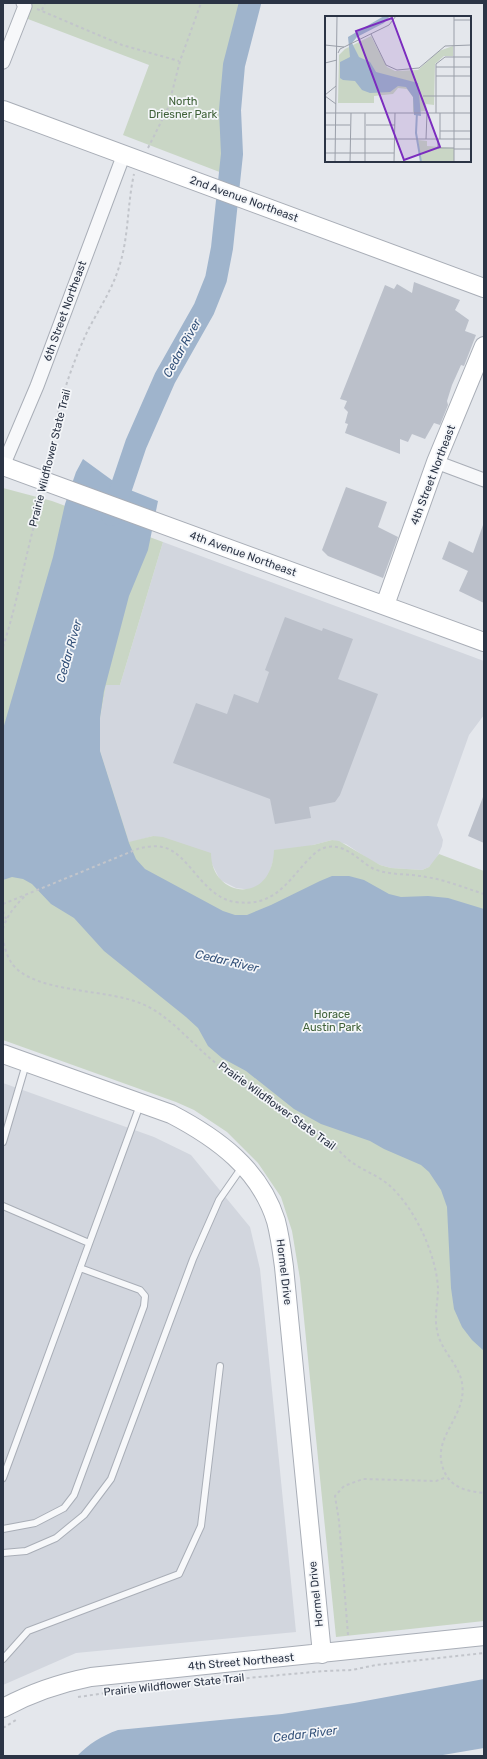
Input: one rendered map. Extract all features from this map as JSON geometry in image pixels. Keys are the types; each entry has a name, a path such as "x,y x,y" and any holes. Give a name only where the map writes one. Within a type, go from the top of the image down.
{"street":[{"path":"3,62 24,4"},
{"name":"2nd Avenue Northeast","path":"3,110 484,288"},
{"name":"6th Street Northeast","path":"3,466 37,386 124,154"},
{"name":"4th Street Northeast","path":"385,605 436,462 484,346"},
{"path":"436,462 484,480"},
{"name":"4th Avenue Northeast","path":"3,466 484,642"},
{"name":"Hormel Drive","path":"3,1054 171,1114 193,1125 217,1140 243,1165 265,1197 276,1221 281,1244 322,1654"},
{"name":"4th Street Northeast","path":"3,1708 33,1693 90,1677 484,1636"}],"lane":[{"path":"3,1142 27,1062"},
{"path":"3,1478 140,1103"},
{"path":"3,1553 26,1551 56,1538 84,1515 111,1479 193,1259 219,1200 243,1165"},
{"path":"3,1206 89,1244"},
{"path":"3,1529 35,1523 64,1508 74,1496 144,1306 145,1296 140,1290 80,1268"},
{"path":"3,1659 28,1631 179,1574 201,1526 220,1366"}],"path":[{"path":"44,3 42,10 122,45 180,61"},
{"name":"Prairie Wildflower State Trail","path":"3,647 14,612 30,540 49,482 50,450 64,395 88,331 112,287 122,257 127,234 134,175 162,123 168,108 180,61 201,3"},
{"path":"3,904 140,848 162,847 175,853 208,888 233,902 248,903 265,900 289,884 316,852 325,847 345,848 372,868 385,872 425,877 484,894"},
{"path":"3,929 6,918 14,906 28,894"},
{"path":"3,911 6,918"},
{"name":"Prairie Wildflower State Trail","path":"3,938 5,949 12,963 28,976 43,983 133,1000 153,1008 247,1087 327,1139 350,1161 387,1183 404,1200 416,1220 436,1266 438,1290 437,1330 442,1346 462,1381 463,1397 444,1438 440,1452 442,1465 447,1477"},
{"path":"349,1639 339,1521 335,1496 344,1486 364,1479 436,1481 447,1477 455,1486 461,1489 484,1493"},
{"name":"Prairie Wildflower State Trail","path":"148,1688 352,1670 376,1665 484,1653"},
{"name":"Prairie Wildflower State Trail","path":"73,1698 132,1689"},
{"path":"3,1728 18,1718"}],"shaded area":[{"path":"163,542 484,661 484,715 469,735 437,825 443,840 442,846 436,860 429,867 422,870 391,868 380,865 346,844 332,840 313,845 273,861 269,875 262,884 254,889 244,889 236,888 220,880 211,862 153,836 129,843 100,751 100,718 106,684 120,685"},
{"path":"3,1083 154,1137 191,1155 250,1227 260,1269 296,1632 76,1653 3,1685"}],"green space":[{"name":"North Driesner Park","path":"23,3 250,3 236,55 230,117 230,176 123,135 149,65 20,16"},
{"name":"Horace Austin Park","path":"3,488 52,501 163,542 120,685 106,685 100,718 100,751 129,842 153,836 163,837 211,853 214,868 221,879 230,887 242,889 253,887 263,880 271,868 274,850 313,845 332,840 339,841 380,865 391,868 422,870 429,867 439,854 484,871 484,1621 336,1637 300,1279 292,1231 281,1197 258,1163 227,1132 194,1110 176,1102 3,1040"}],"water":[{"path":"83,459 120,486 158,501 148,550 129,596 104,691 100,718 100,751 129,843 136,859 145,869 223,911 235,915 247,915 332,876 349,876 364,880 389,894 401,897 428,896 448,898 484,909 484,1351 472,1340 462,1327 454,1309 451,1288 447,1207 441,1190 429,1172 421,1165 384,1149 370,1141 321,1124 294,1109 246,1071 222,1058 208,1046 198,1028 104,951 74,918 51,904 32,884 23,879 12,877 3,880 3,729 53,557 65,504 76,472"},
{"path":"484,1679 484,1748 437,1756 77,1756 96,1741 118,1730 282,1714 354,1703"}],"building":[{"path":"414,282 460,300 455,310 469,320 465,331 476,335 464,366 461,365 452,385 447,401 448,405 440,425 434,423 425,439 412,434 408,442 400,439 400,454 345,433 348,424 345,423 348,412 344,408 347,401 340,399 385,285 394,289 397,284 412,293"},
{"path":"346,487 387,502 378,527 398,537 383,578 328,556 322,550"},
{"path":"483,525 484,603 459,591 468,571 442,559 449,541 473,553"},
{"path":"285,617 322,631 323,628 353,639 338,679 378,694 340,795 335,802 309,807 311,818 275,824 270,799 173,763 196,703 227,714 234,694 258,703 269,672 265,670"},
{"path":"484,797 484,843 468,836"}],"waterway":[{"name":"Cedar River","path":"112,515 136,444 165,378 204,309 216,279 222,248 232,154 230,110 234,65 250,3"}]}
